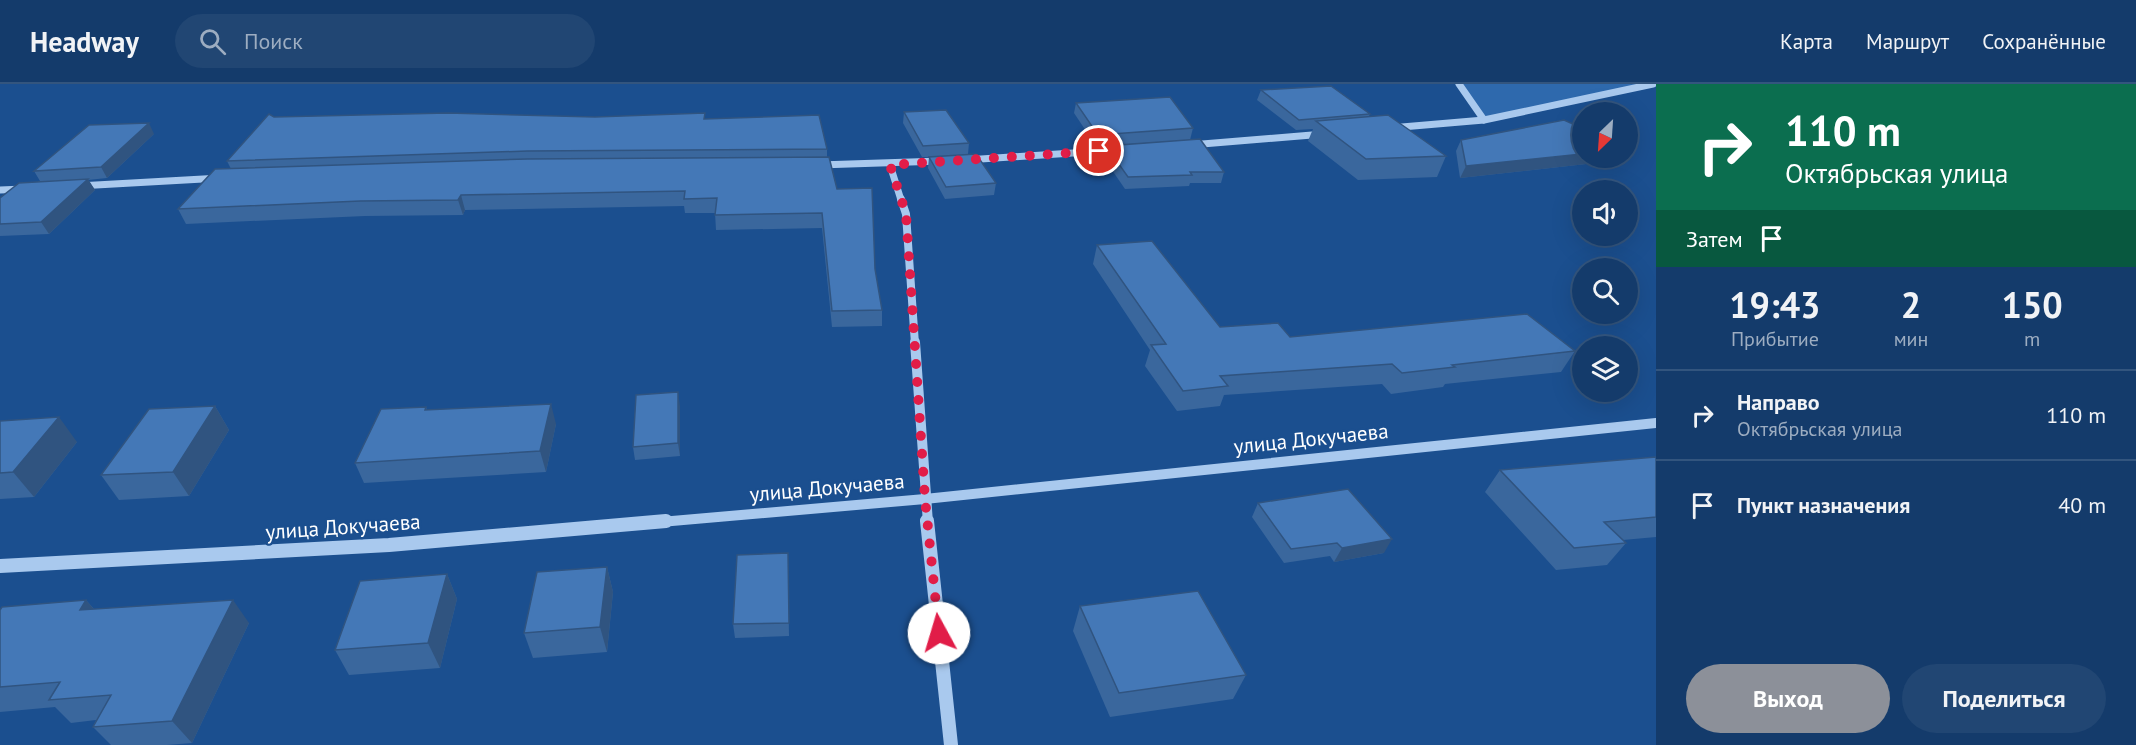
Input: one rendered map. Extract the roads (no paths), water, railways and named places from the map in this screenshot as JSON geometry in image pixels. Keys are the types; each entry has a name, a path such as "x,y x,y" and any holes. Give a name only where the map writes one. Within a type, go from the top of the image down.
{"street":[{"path":"1459,84 1484,120"},
{"path":"1378,129 1484,120 1653,84"},
{"path":"1180,146 1332,133"},
{"path":"960,160 1122,150"},
{"path":"806,165 890,165 948,161"},
{"path":"890,165 906,214 925,499 951,745"},
{"path":"69,186 231,177"},
{"path":"0,190 35,188"},
{"name":"улица Докучаева","path":"0,566 389,545 925,499 1656,423"}]}
